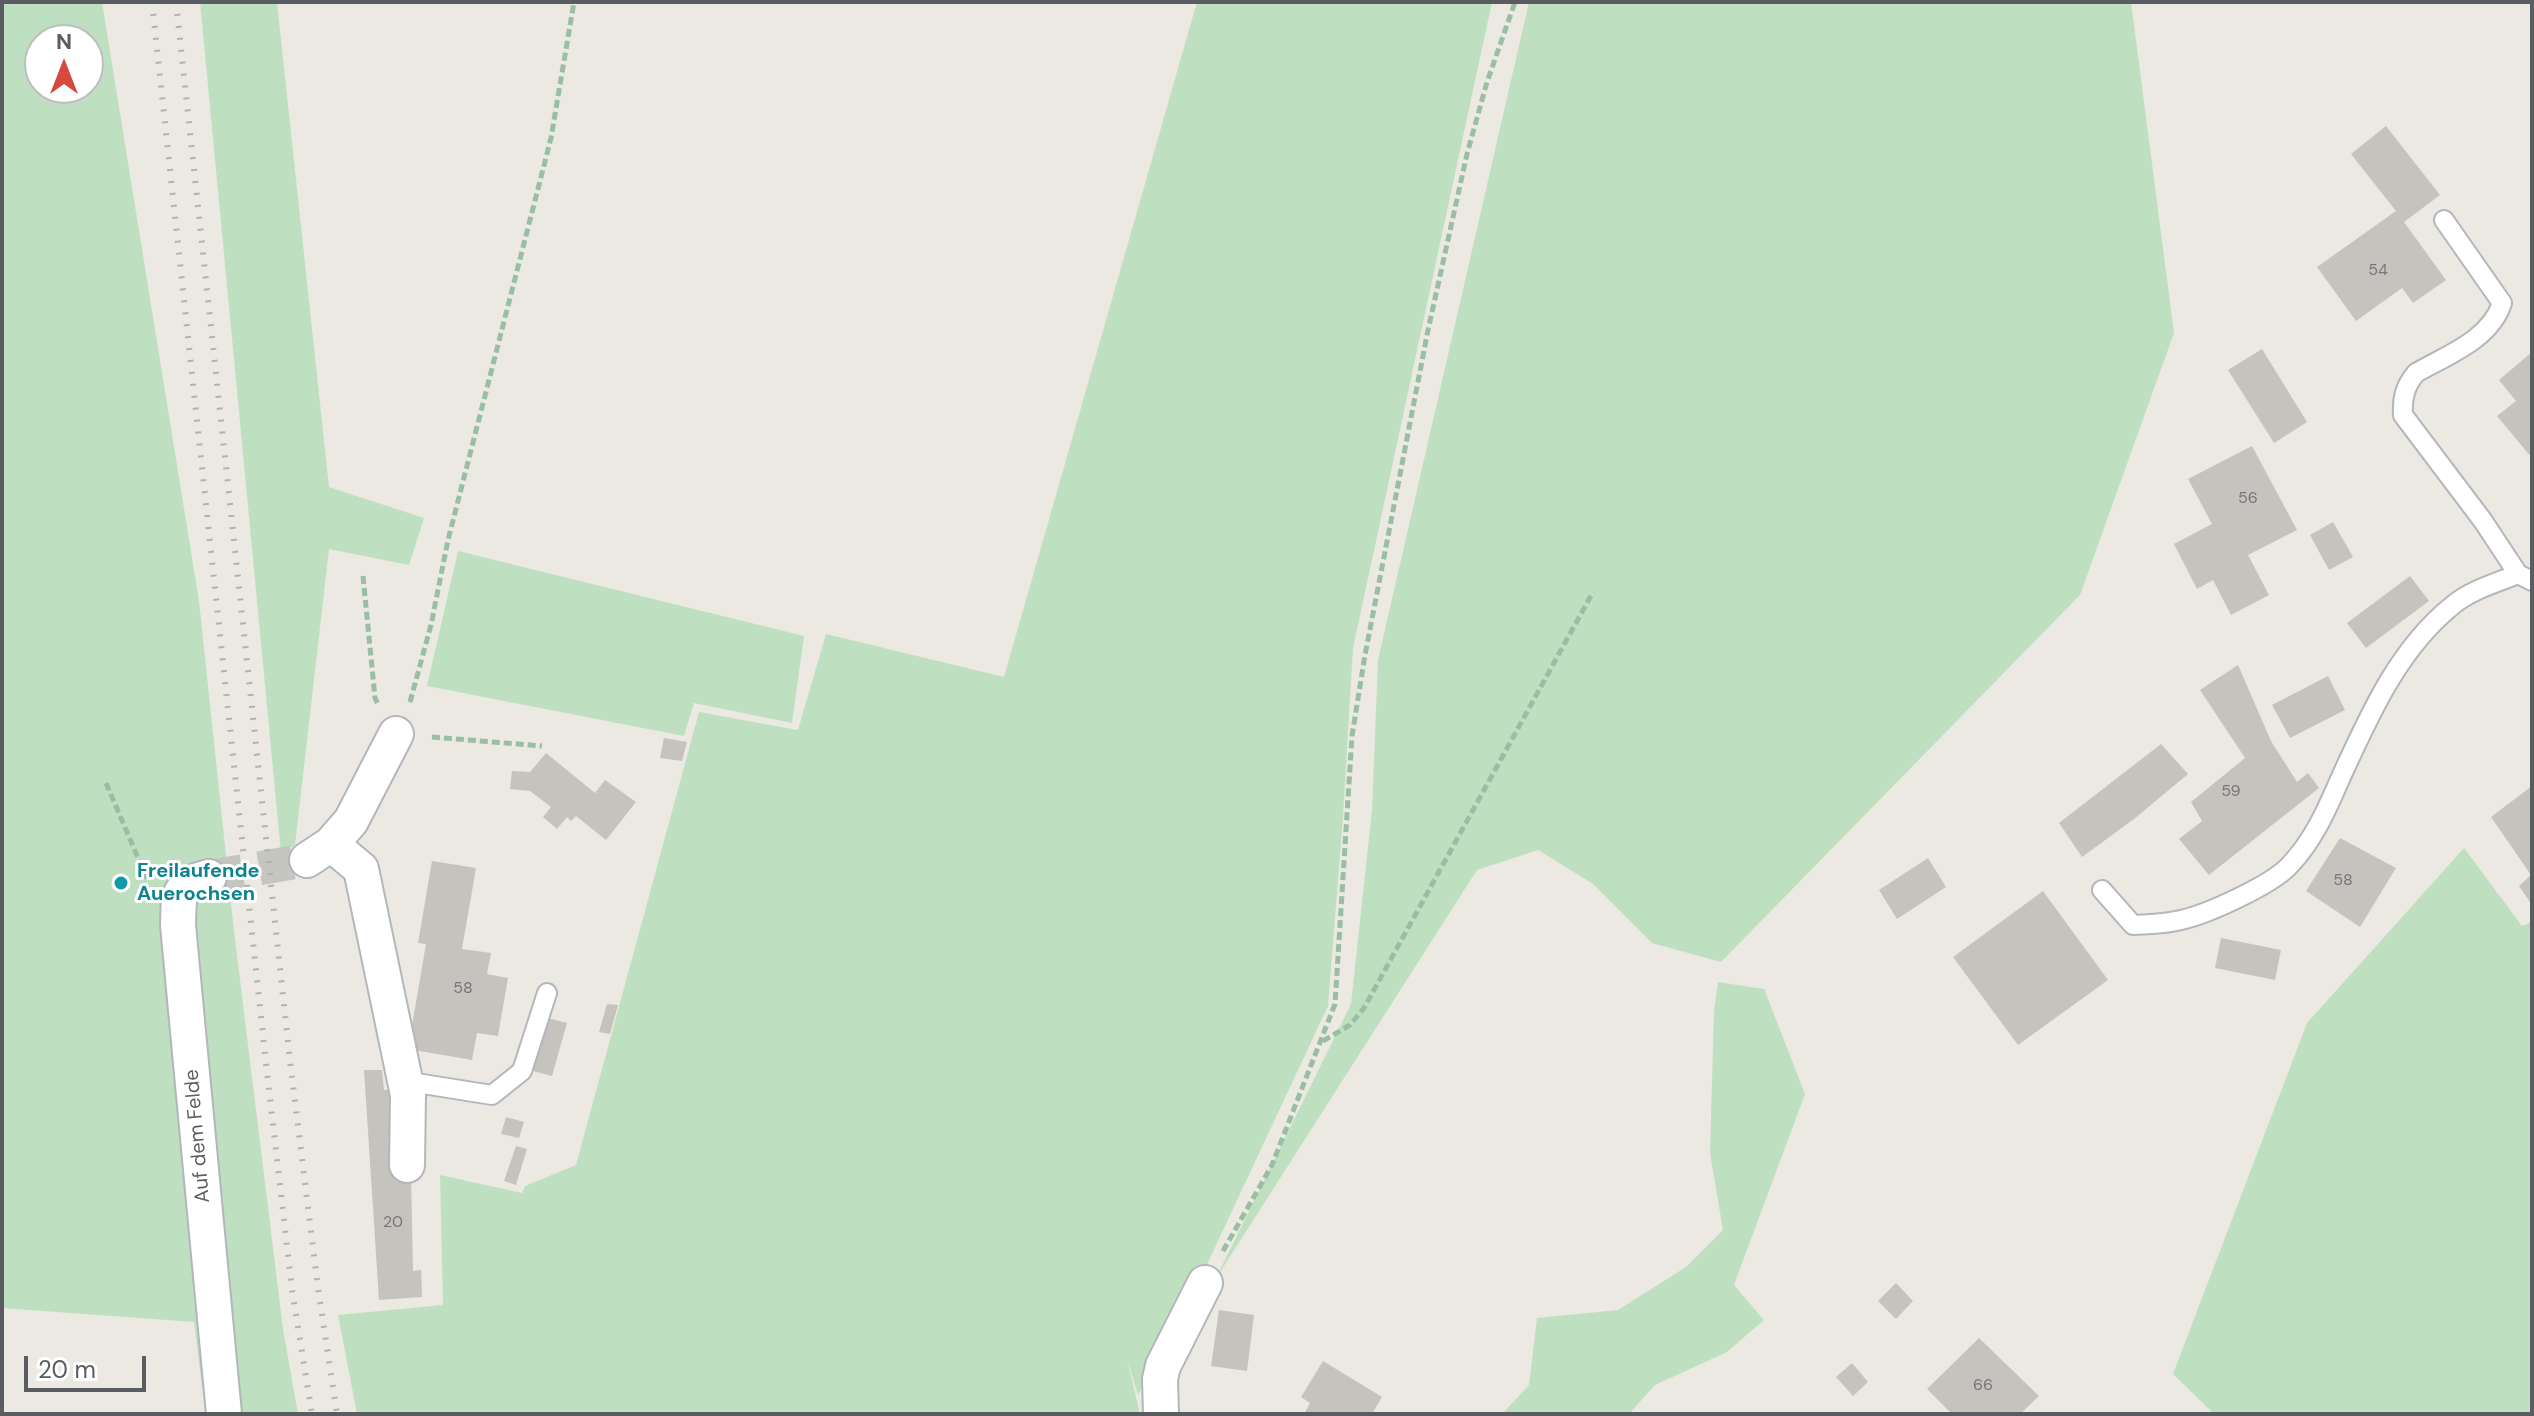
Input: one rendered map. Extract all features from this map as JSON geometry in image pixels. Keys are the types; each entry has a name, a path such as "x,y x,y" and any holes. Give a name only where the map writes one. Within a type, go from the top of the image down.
{"street":[{"path":"396,734 351,821 319,852 361,869 408,1095 407,1165"},
{"name":"Auf dem Felde","path":"209,877 192,881 181,892 178,925 224,1414"},
{"path":"1161,1414 1160,1379 1163,1366 1205,1283"}],"lane":[{"path":"2102,890 2133,925 2182,920 2255,890 2288,868 2315,834 2369,715 2410,652 2454,604 2472,593 2525,578 2403,415 2403,401 2416,373 2477,337 2497,318 2502,303 2444,220"},
{"path":"404,1081 492,1095 522,1071 547,993"}],"path":[{"path":"396,734 410,704 431,625 448,540 551,138 574,2"},
{"path":"1205,1283 1272,1165 1335,1004 1352,736 1365,655 1428,330 1464,167 1487,82 1515,2"},
{"path":"363,576 375,698 396,734"},
{"path":"1322,1042 1350,1025 1364,1008 1593,592"},
{"path":"396,734 542,746"},
{"path":"106,783 155,898 178,925"}],"green space":[{"path":"2,2 102,2 199,601 234,931 283,1329 298,1414 235,1414 234,1384 202,1386 194,1322 2,1308"},
{"path":"200,2 277,2 329,487 424,518 409,565 329,549 295,845 281,853"},
{"path":"1197,2 1492,2 1353,648 1328,1006 1203,1273 1138,1395 1127,1359 1140,1414 357,1414 338,1315 443,1305 440,1175 522,1193 525,1186 576,1165 699,712 798,730 826,634 1004,677"},
{"path":"1529,2 2131,2 2174,333 2080,595 1721,962 1652,943 1593,884 1538,850 1477,870 1215,1280 1351,1004 1372,810 1378,660"},
{"path":"458,551 804,636 792,723 694,703 684,736 427,686"},
{"path":"2464,848 2522,926 2532,922 2532,1414 2214,1414 2173,1374 2307,1023"},
{"path":"1718,982 1764,989 1805,1094 1734,1285 1764,1320 1727,1352 1655,1385 1629,1414 1502,1414 1529,1385 1537,1318 1618,1310 1686,1267 1723,1230 1710,1153 1714,1011"}],"building":[{"path":"2386,126 2440,195 2404,222 2446,280 2413,303 2402,288 2356,321 2317,267 2396,211 2351,154"},
{"path":"2262,349 2307,422 2274,443 2228,370"},
{"path":"2532,352 2532,458 2497,416 2516,401 2499,380"},
{"path":"2252,446 2297,530 2248,555 2269,595 2231,615 2213,580 2197,589 2174,544 2212,524 2188,479"},
{"path":"2333,522 2353,557 2329,570 2310,535"},
{"path":"2410,576 2429,601 2366,648 2347,623"},
{"path":"2238,665 2271,741 2297,782 2308,773 2319,788 2209,875 2179,839 2202,821 2191,802 2245,758 2200,690"},
{"path":"2328,676 2345,710 2290,738 2272,705"},
{"path":"664,738 687,742 682,761 660,758"},
{"path":"2161,744 2188,774 2082,857 2059,823"},
{"path":"546,753 595,793 605,780 636,802 606,840 576,816 571,821 567,817 557,829 543,817 551,807 530,791 510,789 512,771 530,772"},
{"path":"2532,786 2532,905 2519,886 2531,875 2491,817"},
{"path":"2340,838 2396,868 2360,927 2306,891"},
{"path":"1928,858 1946,887 1897,919 1879,890"},
{"path":"432,861 476,868 462,949 491,953 487,974 508,978 498,1036 477,1033 472,1060 408,1049 426,944 418,943"},
{"path":"2043,891 2108,980 2018,1045 1953,957"},
{"path":"2221,938 2281,950 2275,980 2215,968"},
{"path":"607,1004 618,1005 610,1034 599,1032"},
{"path":"544,1017 567,1023 552,1076 529,1070"},
{"path":"364,1070 382,1070 384,1090 397,1089 411,1175 413,1271 421,1270 422,1297 379,1300"},
{"path":"506,1117 524,1122 519,1138 501,1134"},
{"path":"516,1146 527,1149 516,1185 504,1181"},
{"path":"1896,1283 1913,1301 1896,1319 1878,1301"},
{"path":"1219,1310 1254,1315 1247,1371 1211,1366"},
{"path":"1979,1338 2039,1396 2020,1414 1952,1414 1927,1389"},
{"path":"1323,1361 1382,1397 1372,1414 1304,1414 1310,1403 1301,1397"},
{"path":"1852,1363 1868,1382 1853,1396 1836,1377"}],"tunnel":[{"path":"209,877 307,860"}],"railway":[{"path":"152,2 266,1063 292,1290 312,1414"},
{"path":"176,2 290,1061 337,1414"}],"place":[{"name":"Freilaufende Auerochsen","path":"121,883"}]}
